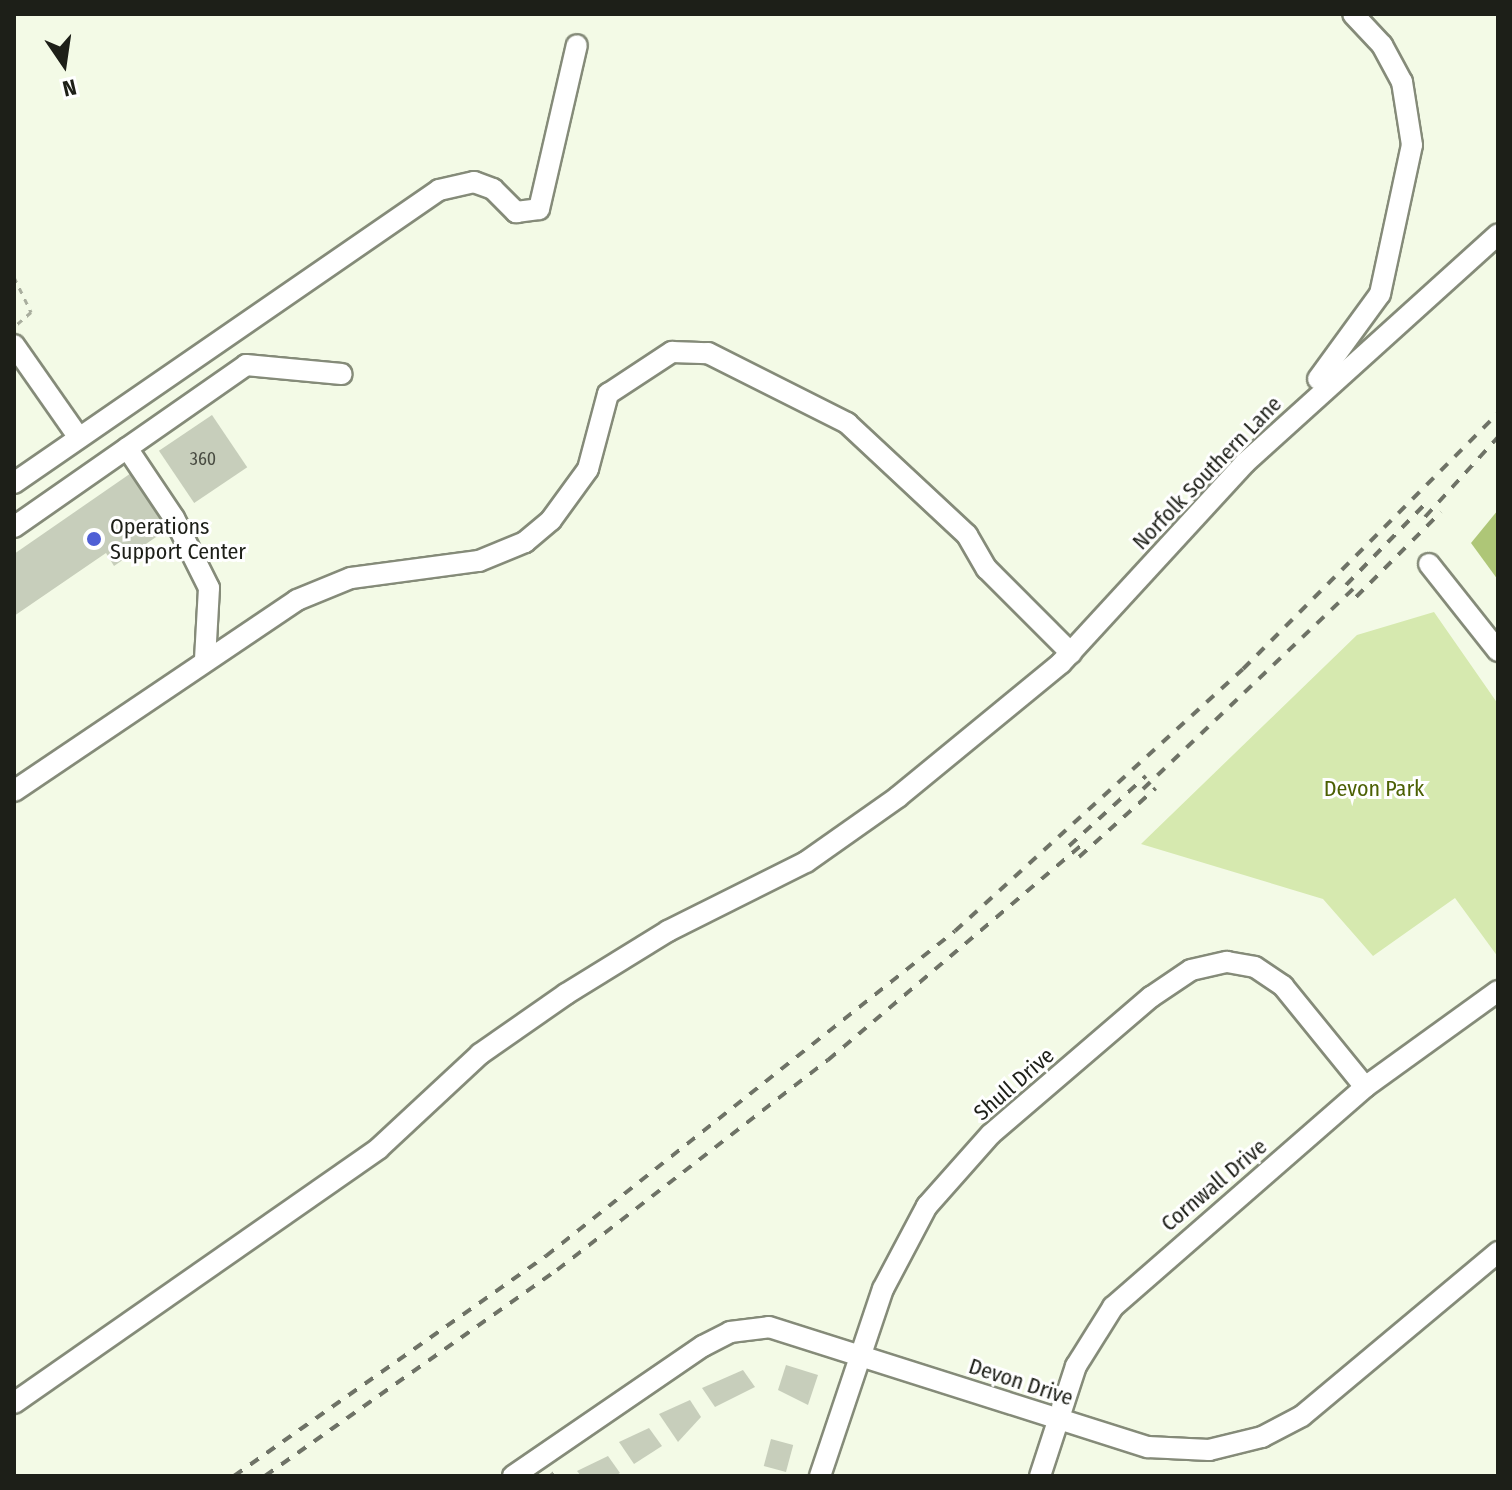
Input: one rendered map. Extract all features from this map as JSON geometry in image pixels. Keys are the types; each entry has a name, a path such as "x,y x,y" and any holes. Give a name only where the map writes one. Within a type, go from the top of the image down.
{"street":[{"path":"1203,507 1346,348 1380,294 1409,176 1411,122 1395,66 1353,14"},
{"path":"14,483 439,190 474,182 493,189 516,212 539,209 577,45"},
{"name":"Norfolk Southern Lane","path":"14,1403 379,1148 480,1054 566,994 668,931 806,862 949,755 1071,653 1203,507 1498,234"},
{"path":"14,345 79,438"},
{"path":"14,791 261,619 322,588 379,572 491,558 525,542 551,520 588,469 608,394 657,358 689,350 708,353 847,423 967,535 987,569 1071,653"},
{"path":"14,527 246,365 342,374"},
{"path":"127,448 205,578 212,618 205,659"},
{"path":"1429,564 1498,651"},
{"name":"Shull Drive","path":"820,1476 858,1353 897,1257 954,1172 1151,997 1191,970 1227,962 1265,973 1283,986 1365,1087"},
{"name":"Cornwall Drive","path":"1040,1476 1076,1366 1113,1307 1365,1087 1498,991"},
{"name":"Devon Drive","path":"513,1476 543,1470 730,1332 769,1327 1148,1447 1209,1450 1262,1437 1302,1416 1498,1252"}],"path":[{"path":"14,277 31,314 14,327"},
{"path":"543,1470 549,1476"}],"green space":[{"path":"1498,510 1498,580 1471,543"},
{"name":"Devon Park","path":"1434,612 1498,704 1498,957 1455,898 1373,956 1323,899 1141,844 1357,635"}],"building":[{"path":"212,415 247,467 194,503 159,451"},
{"name":"Operations Support Center","path":"134,471 172,526 114,566 106,553 14,616 14,554"},
{"path":"786,1365 818,1375 808,1405 778,1390"},
{"path":"743,1370 755,1387 715,1407 702,1388"},
{"path":"690,1400 701,1417 678,1442 659,1414"},
{"path":"649,1428 662,1446 634,1464 619,1442"},
{"path":"771,1439 793,1445 786,1472 764,1466"},
{"path":"608,1456 620,1473 615,1476 581,1476 577,1471"}],"railway":[{"path":"234,1476 546,1256 955,931 1243,669 1498,413"},
{"path":"1425,517 1498,437"},
{"path":"1346,585 1427,502"},
{"path":"1356,597 1441,512"},
{"path":"1143,789 1360,582"},
{"path":"1069,846 1146,776"},
{"path":"1079,857 1156,788"},
{"path":"265,1476 557,1270 828,1060 1084,843"}],"place":[{"name":"Operations Support Center","path":"94,539"}]}
